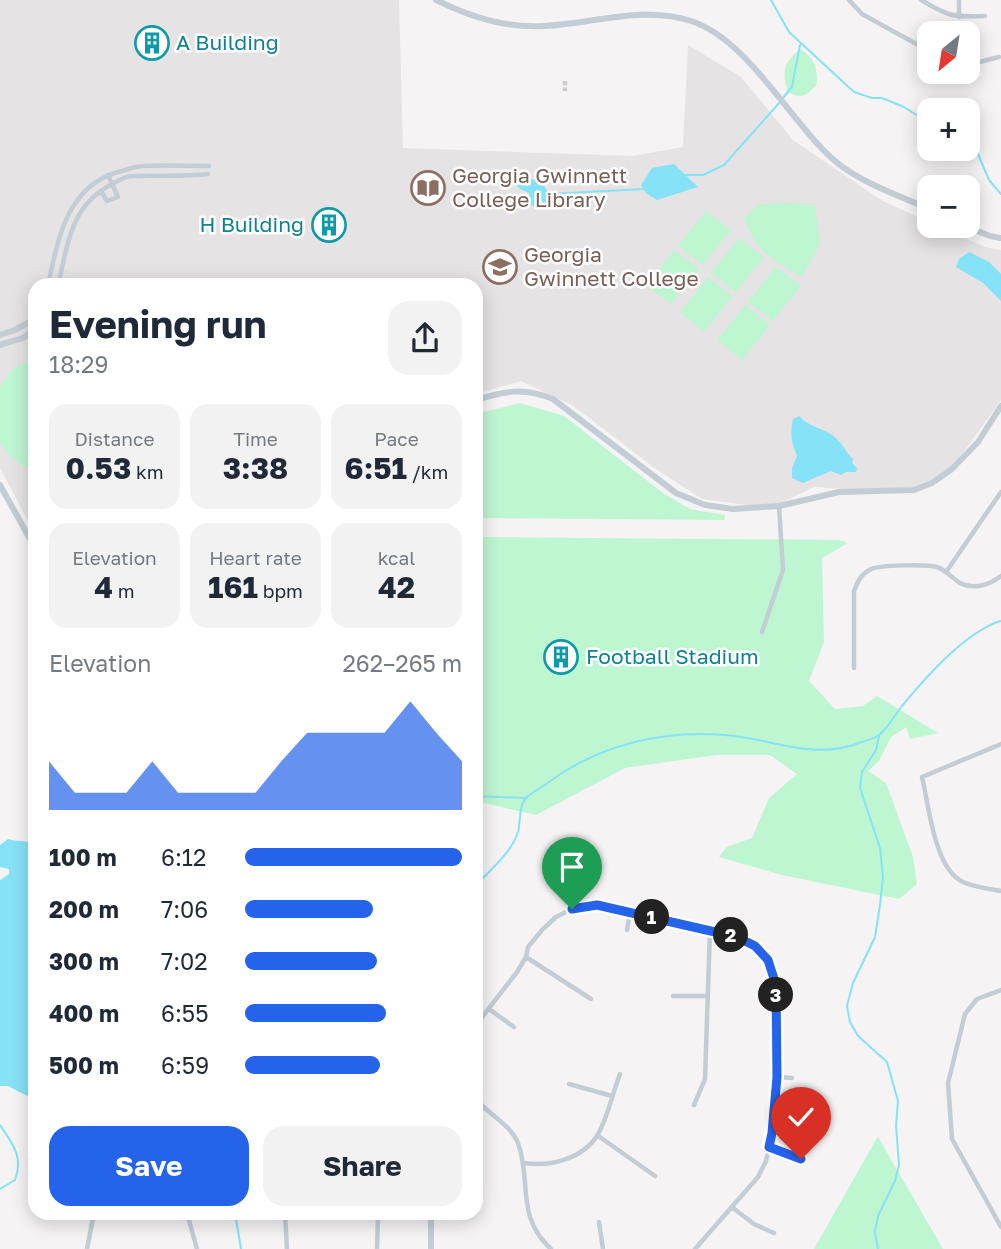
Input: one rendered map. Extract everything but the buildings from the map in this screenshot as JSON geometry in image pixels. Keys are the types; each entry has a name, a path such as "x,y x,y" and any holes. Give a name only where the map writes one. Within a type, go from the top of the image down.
{"street":[{"path":"436,0 481,19 511,25 545,26 652,15 694,21 732,45 836,162 854,174 917,203"},
{"path":"849,0 862,14 917,44"},
{"path":"921,0 946,14 959,17 985,16"},
{"path":"959,0 959,17"},
{"path":"980,62 999,57"},
{"path":"50,278 62,226 73,204 87,188 108,175 143,166 209,166"},
{"path":"60,278 69,237 79,214 92,195 129,176 208,174"},
{"path":"101,191 107,201 118,197 108,175"},
{"path":"980,232 1001,238"},
{"path":"0,335 28,322"},
{"path":"0,345 15,342 28,335"},
{"path":"483,398 508,391 538,393 564,406 657,480 685,498 725,508 779,506 839,492 905,491 932,483 952,469 978,442 1001,406"},
{"path":"0,485 28,535"},
{"path":"946,572 1001,492"},
{"path":"762,632 783,570 779,506"},
{"path":"854,668 854,590 862,575 875,567 936,567 960,583 973,586 987,584 1001,576"},
{"path":"1001,744 922,776 942,860 954,877 965,883 1001,891"},
{"path":"483,1016 542,930 556,917 572,909 597,905 737,937 755,946 768,960 776,985 777,1077 769,1147 758,1177 695,1249"},
{"path":"627,930 630,912"},
{"path":"694,1105 705,1079 710,930"},
{"path":"526,957 591,999"},
{"path":"1001,990 977,999 965,1014 948,1083 952,1139 1001,1227"},
{"path":"673,996 707,996"},
{"path":"489,1009 514,1027"},
{"path":"524,1163 557,1163 589,1145 597,1135 620,1074"},
{"path":"777,1077 792,1078"},
{"path":"569,1084 612,1096"},
{"path":"483,1106 515,1136 524,1163 527,1212 534,1228 551,1249"},
{"path":"597,1135 655,1176"},
{"path":"769,1147 801,1159"},
{"path":"733,1208 754,1224 774,1233"},
{"path":"87,1249 93,1220"},
{"path":"189,1220 197,1249"},
{"path":"285,1220 287,1249"},
{"path":"377,1249 378,1220"},
{"path":"431,1220 431,1249"},
{"path":"599,1222 603,1249"}],"shaded area":[{"name":"Georgia Gwinnett College","path":"0,0 399,0 403,148 633,156 683,147 688,45 741,77 793,140 881,200 917,216 917,238 965,238 985,247 1001,250 1001,400 947,475 905,493 814,487 770,508 702,499 656,469 572,405 521,381 483,392 483,278 28,278 28,521 0,468"}],"green space":[{"path":"800,49 812,60 817,78 814,88 801,96 788,92 785,78 787,63"},
{"path":"759,204 815,205 820,244 802,277 782,266 760,247 744,218"},
{"path":"706,211 731,230 703,265 678,246"},
{"path":"739,238 764,257 736,292 711,273"},
{"path":"674,250 699,269 671,304 646,285"},
{"path":"776,267 801,286 773,321 748,302"},
{"path":"708,277 732,296 704,332 680,312"},
{"path":"745,305 770,325 742,360 717,340"},
{"path":"28,362 28,469 11,457 0,443 0,386 15,367"},
{"path":"520,403 564,416 663,493 690,509 725,515 724,520 483,518 483,412"},
{"path":"483,537 839,540 848,543 822,558 824,642 809,681 835,709 863,706 877,696 938,733 910,739 906,727 891,737 879,761 868,771 886,783 913,857 917,884 899,899 782,875 719,857 727,847 752,838 769,798 797,774 770,755 716,755 625,768 536,815 483,803"},
{"path":"878,1137 943,1249 814,1249"}],"water":[{"path":"674,164 698,187 657,200 647,194 641,185 652,168"},
{"path":"517,175 542,182 553,207 547,204 537,207 530,205 529,193 510,180"},
{"path":"969,252 989,262 1001,274 1001,301 983,283 956,267 959,259"},
{"path":"799,416 838,440 853,459 856,472 841,475 831,471 803,483 792,478 792,468 797,456 792,442 793,419"},
{"path":"8,839 28,842 28,1096 8,1086 0,1086 0,880 9,874 9,869 0,867 0,845"}],"waterway":[{"path":"771,0 789,32 854,92 882,98 917,115"},
{"path":"783,98 792,87 800,45"},
{"path":"686,175 703,175 724,165 780,102"},
{"path":"980,159 989,180 1001,194"},
{"path":"548,194 644,189"},
{"path":"483,878 515,840 522,805 527,797 589,758 632,743 678,735 724,735 825,750 869,740 882,732 934,669 960,645 988,626 1001,621"},
{"path":"878,1249 875,1232 878,1216 895,1181 899,1165 896,1126 898,1101 887,1062 858,1036 850,1022 847,1006 853,983 875,937 880,905 883,877 880,848 860,788 862,772 876,750 879,736"},
{"path":"483,796 525,798"},
{"path":"0,1125 9,1138 18,1164 15,1180 0,1189"},
{"path":"236,1220 241,1249"}],"tunnel":[{"path":"565,81 565,91"}],"place":[{"name":"A Building","path":"152,43"},
{"name":"Georgia Gwinnett College Library","path":"428,188"},
{"name":"H Building","path":"329,225"},
{"name":"Georgia Gwinnett College","path":"500,267"},
{"name":"Football Stadium","path":"561,657"}],"route":[{"path":"572,909 597,905 737,937 755,946 768,960 776,985 777,1077 769,1147 801,1159"}]}
